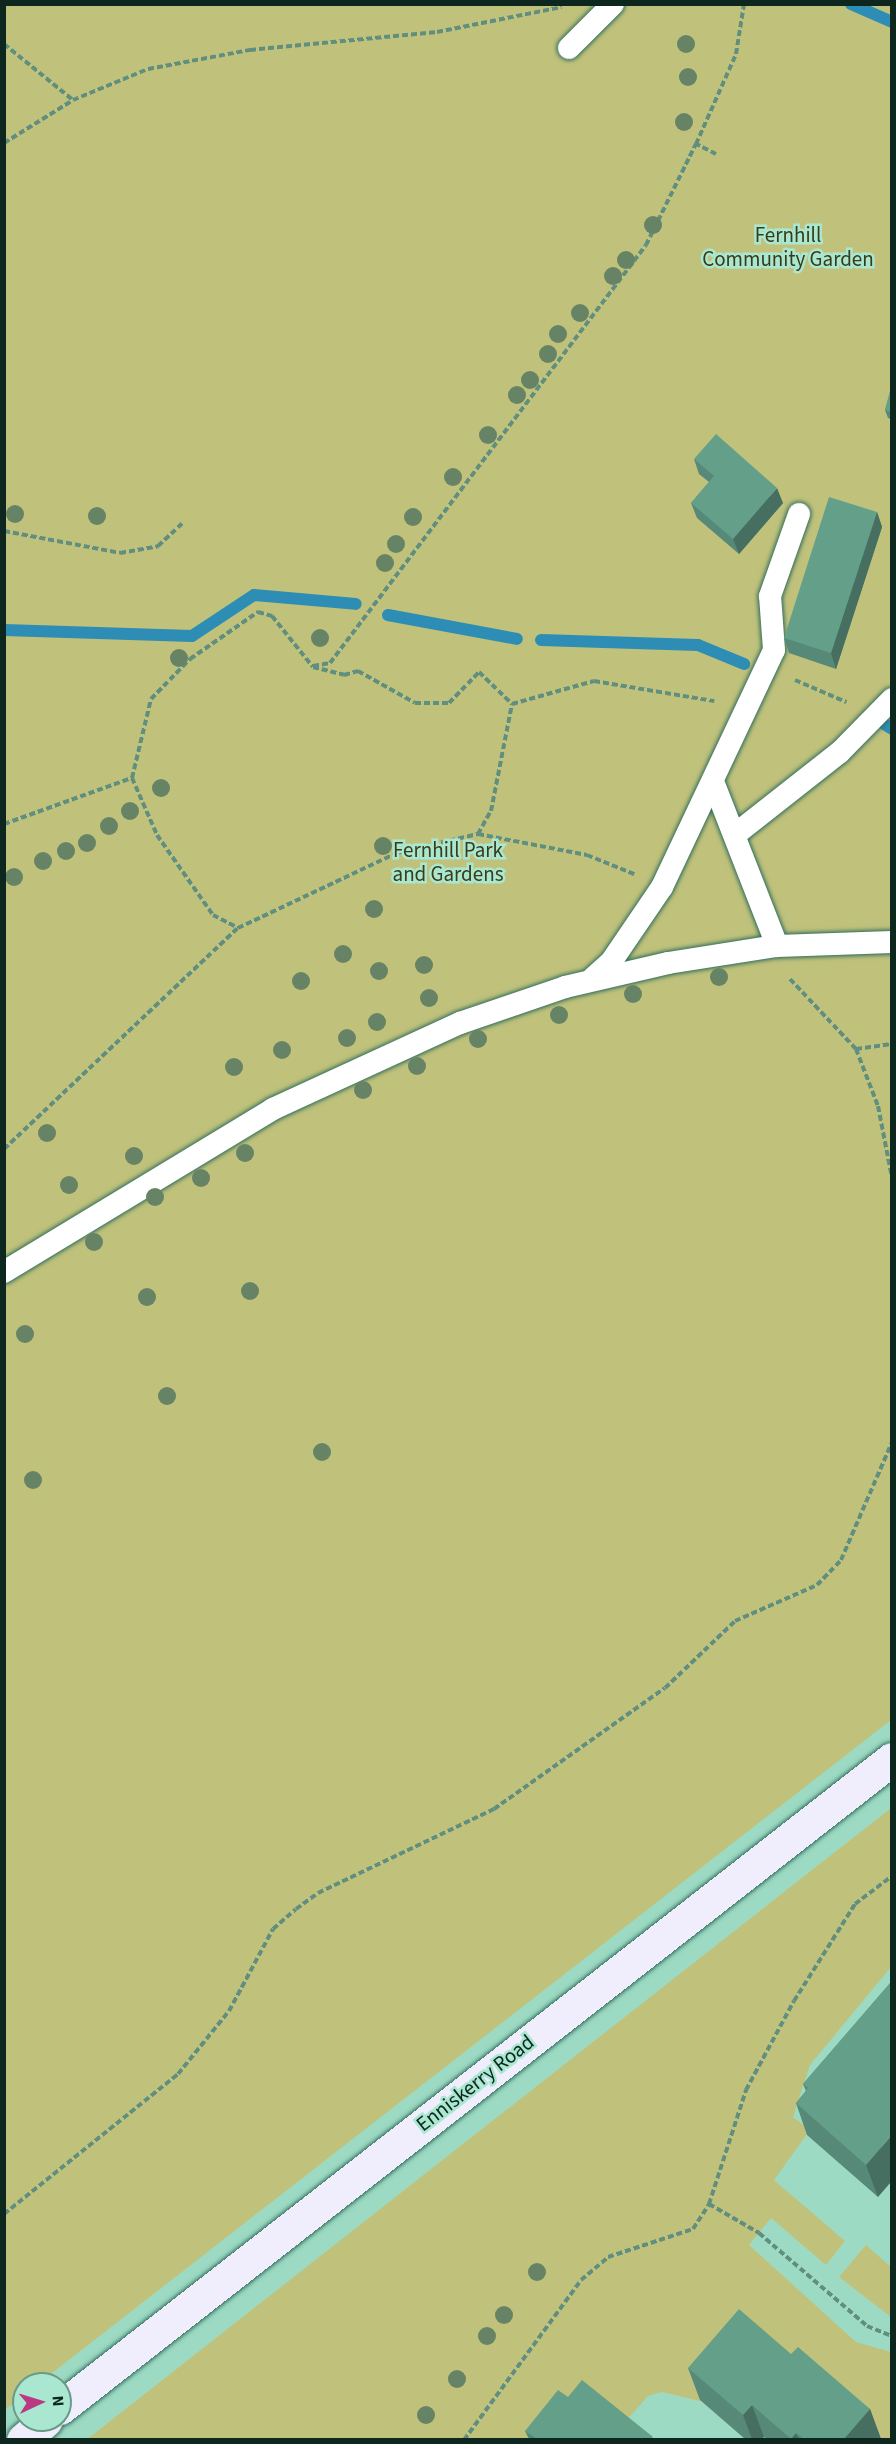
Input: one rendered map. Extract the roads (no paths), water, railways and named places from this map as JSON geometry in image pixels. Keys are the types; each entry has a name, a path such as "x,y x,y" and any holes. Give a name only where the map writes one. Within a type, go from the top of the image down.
{"main road":[{"name":"Enniskerry Road","path":"72,2399 891,1759"}],"lane":[{"path":"569,48 614,4"},
{"path":"592,979 611,962 662,887 714,784 774,650 770,596 799,514"},
{"path":"737,833 840,752 884,707"},
{"path":"714,784 737,833 777,946"},
{"path":"4,1272 223,1138 336,1077 460,1023 592,979 777,946 891,942"}],"waterway":[{"path":"851,4 892,22"},
{"path":"4,630 192,636 254,595 356,604"},
{"path":"388,615 517,639"},
{"path":"541,640 698,645 744,664"},
{"path":"884,724 892,729"}],"park label":[{"name":"Fernhill Community Garden","path":"788,247"},
{"name":"Fernhill Park and Gardens","path":"448,862"}]}
